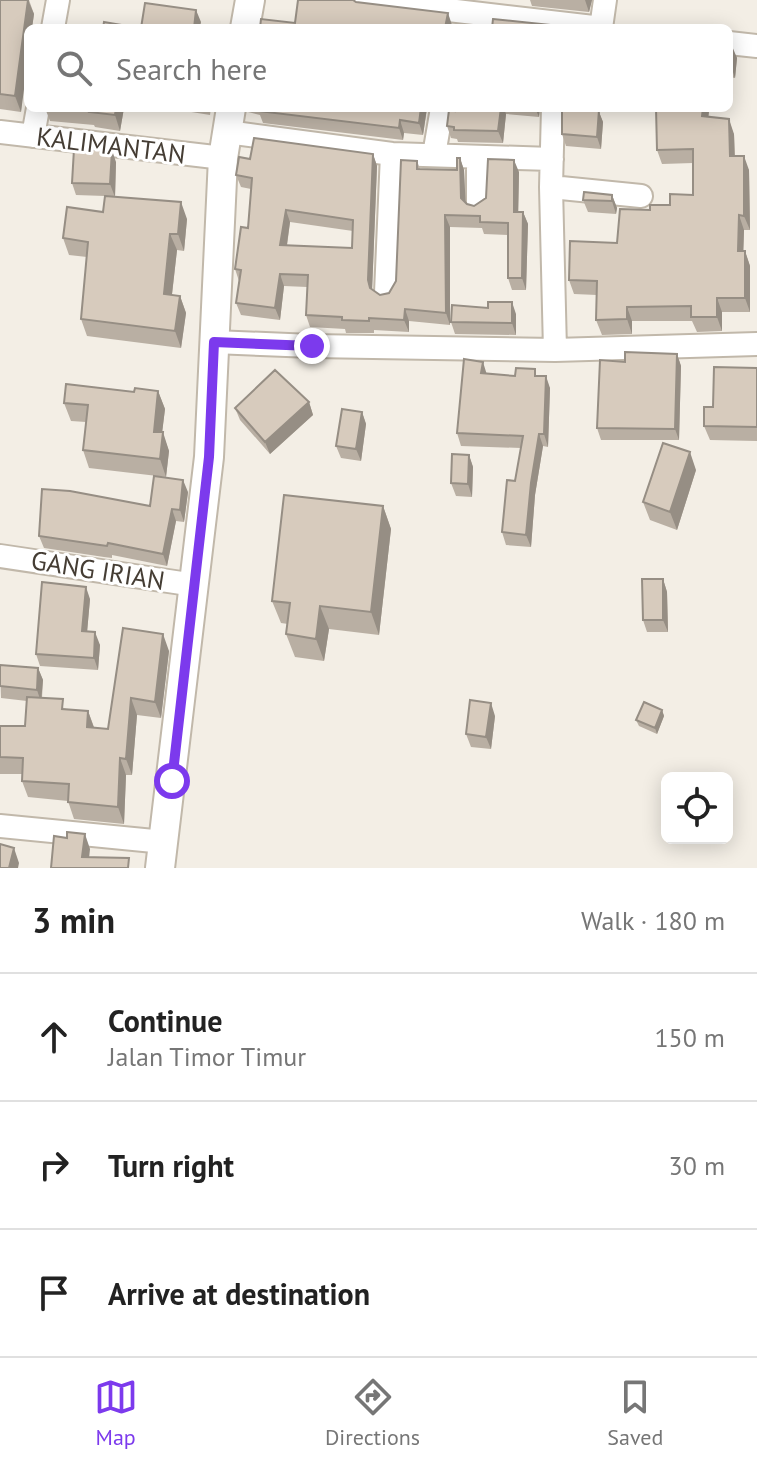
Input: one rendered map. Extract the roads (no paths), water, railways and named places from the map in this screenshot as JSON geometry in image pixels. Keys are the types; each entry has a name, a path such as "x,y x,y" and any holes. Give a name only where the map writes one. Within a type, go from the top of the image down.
{"street":[{"path":"54,24 58,0"},
{"path":"246,24 250,0"},
{"path":"362,0 547,24"},
{"path":"602,24 605,0"},
{"path":"733,43 757,46"},
{"path":"33,136 37,112"},
{"path":"434,155 441,112"},
{"path":"553,112 551,187 555,350"},
{"name":"KALIMANTAN","path":"0,132 33,136 227,133 392,154 552,159"},
{"path":"0,826 162,855 209,457 227,133"},
{"path":"386,293 392,154"},
{"path":"478,159 478,204"},
{"path":"551,187 641,196"},
{"path":"214,342 555,350 757,344"},
{"name":"GANG IRIAN","path":"0,556 195,585"}]}
